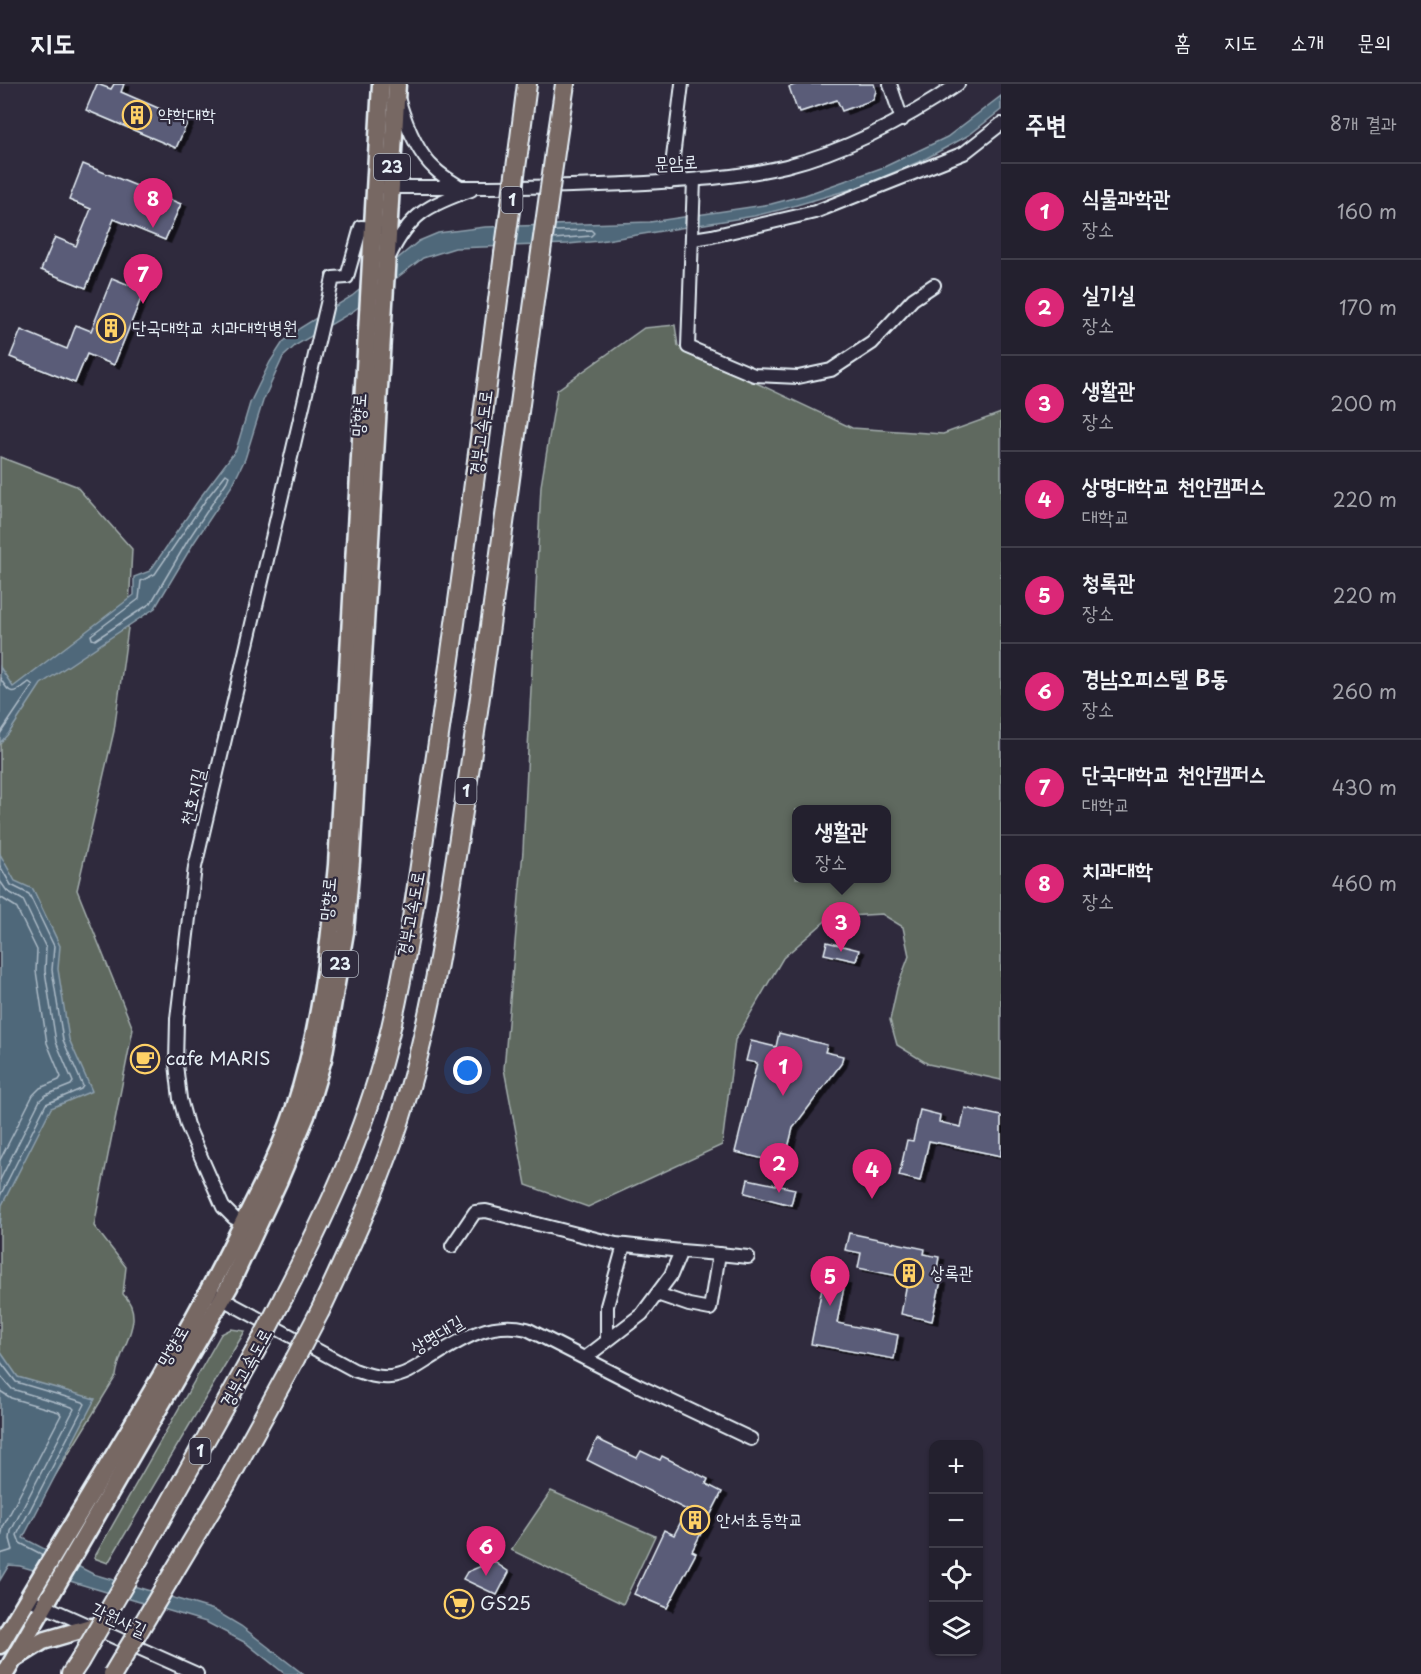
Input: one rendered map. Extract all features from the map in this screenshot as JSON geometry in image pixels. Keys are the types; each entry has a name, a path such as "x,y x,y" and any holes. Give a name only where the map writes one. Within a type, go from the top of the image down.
{"highway":[{"name":"경부고속도로","path":"75,1668 262,1339 326,1214 358,1136 386,1048 410,928 440,731 527,84"},
{"name":"경부고속도로","path":"113,1674 227,1483 320,1311 362,1222 391,1146 423,1037 445,924 475,734 565,84"}],"main road":[{"name":"망향로","path":"9,1667 216,1295 306,1116 323,1059 345,932 364,670 384,308 385,254 381,228 383,187 381,84"},
{"name":"망향로","path":"383,187 397,90"},
{"name":"망향로","path":"249,1226 294,1110 311,1050 326,975 337,865 368,318 385,254"},
{"name":"망향로","path":"0,1645 216,1295"},
{"path":"9,1667 43,1641 91,1627"}],"street":[{"path":"670,182 682,84"},
{"path":"890,84 902,120"},
{"name":"문암로","path":"383,187 591,186 717,179 787,166 842,147 887,129 958,84"},
{"path":"397,90 406,123 419,147 434,168 459,186"},
{"path":"693,234 712,236 815,212 964,153 1001,124"},
{"path":"694,180 688,347 754,375 798,377 831,370 872,343 913,299 934,285"},
{"path":"385,254 417,215 443,200 480,186"},
{"name":"천호지길","path":"249,1226 234,1218 223,1207 187,1125 180,1099 176,1064 177,1019 195,867 333,278 347,277 361,227 381,228"},
{"path":"452,1246 475,1212 486,1211 624,1245 748,1257"},
{"path":"607,1340 606,1306 624,1245"},
{"path":"585,1358 642,1314 671,1275 681,1251"},
{"path":"657,1294 689,1305 710,1309 719,1254"},
{"name":"상명대길","path":"216,1295 354,1370 374,1377 392,1377 413,1370 474,1332 493,1327 513,1326 527,1329 751,1439"},
{"name":"각원사길","path":"30,1593 43,1606 197,1674"}],"shaded area":[{"path":"675,325 678,346 852,428 943,434 1001,413 1001,1080 928,1064 897,1045 890,1020 897,988 909,956 903,927 882,914 830,917 783,958 735,1040 722,1145 588,1207 526,1185 504,1069 523,851 541,486 557,390 644,328"},
{"path":"0,457 76,486 132,549 128,628 114,731 77,890 133,1029 94,1226 126,1267 123,1294 130,1304 133,1323 116,1376 0,1566"},
{"path":"231,1329 245,1331 108,1563 94,1558 221,1334"},
{"path":"551,1491 655,1536 623,1604 511,1550"}],"water":[{"path":"1001,96 1001,110 969,135 923,160 862,186 783,209 754,216 600,241 455,248 423,258 352,312 296,345 283,357 263,401 245,459 233,484 193,544 155,608 41,684 0,743 0,667 13,687 134,595 134,577 150,571 236,450 250,403 270,362 283,342 300,328 352,296 419,241 438,233 485,227 650,222 771,204 805,195 884,167 947,137"},
{"path":"0,854 15,881 33,889 60,946 58,969 69,1039 92,1091 51,1108 2,1205 0,1228"},
{"path":"0,1351 18,1377 95,1399 23,1538 93,1574 214,1610 241,1626 303,1674 285,1674 246,1643 206,1622 20,1566 9,1565 0,1580"}],"building":[{"name":"약학대학","path":"97,84 111,89 114,84 124,84 121,92 188,121 176,148 86,110"},
{"path":"797,84 874,84 876,91 873,100 842,111 837,100 800,112 799,109 797,110 789,87"},
{"path":"83,164 181,204 165,240 114,219 86,288 41,270 55,237 76,246 91,209 69,200"},
{"name":"단국대학교 치과대학병원","path":"112,278 144,291 114,365 87,354 75,383 10,357 21,330 67,349 76,325 91,331"},
{"path":"827,942 859,950 856,961 824,954"},
{"path":"779,1033 827,1045 825,1052 843,1056 841,1064 793,1128 784,1164 735,1152 757,1063 746,1061 751,1041 776,1047"},
{"path":"965,1108 1001,1116 1001,1156 929,1141 920,1181 899,1176 907,1140 913,1141 920,1110 940,1115 939,1122 961,1127"},
{"path":"748,1179 795,1189 791,1205 745,1193"},
{"name":"상록관","path":"849,1233 925,1249 924,1254 939,1257 935,1280 941,1281 932,1321 901,1314 908,1278 858,1268 861,1253 845,1250"},
{"path":"824,1278 845,1282 837,1323 898,1335 894,1359 811,1344"},
{"name":"안서초등학교","path":"597,1439 637,1458 641,1451 660,1460 662,1456 708,1479 706,1484 722,1492 692,1551 696,1553 667,1608 634,1594 664,1530 674,1535 687,1510 587,1460"},
{"path":"493,1561 509,1572 497,1595 463,1579 467,1572"}],"place":[{"name":"약학대학","path":"137,115"},
{"name":"치과대학","path":"153,228"},
{"name":"단국대학교 천안캠퍼스","path":"143,304"},
{"name":"단국대학교 치과대학병원","path":"111,328"},
{"name":"생활관","path":"841,952"},
{"name":"cafe MARIS","path":"145,1059"},
{"name":"식물과학관","path":"783,1096"},
{"name":"실기실","path":"779,1193"},
{"name":"상명대학교 천안캠퍼스","path":"872,1199"},
{"name":"상록관","path":"909,1273"},
{"name":"청록관","path":"830,1306"},
{"name":"안서초등학교","path":"695,1520"},
{"name":"경남오피스텔 B동","path":"486,1576"},
{"name":"GS25","path":"459,1604"}]}
